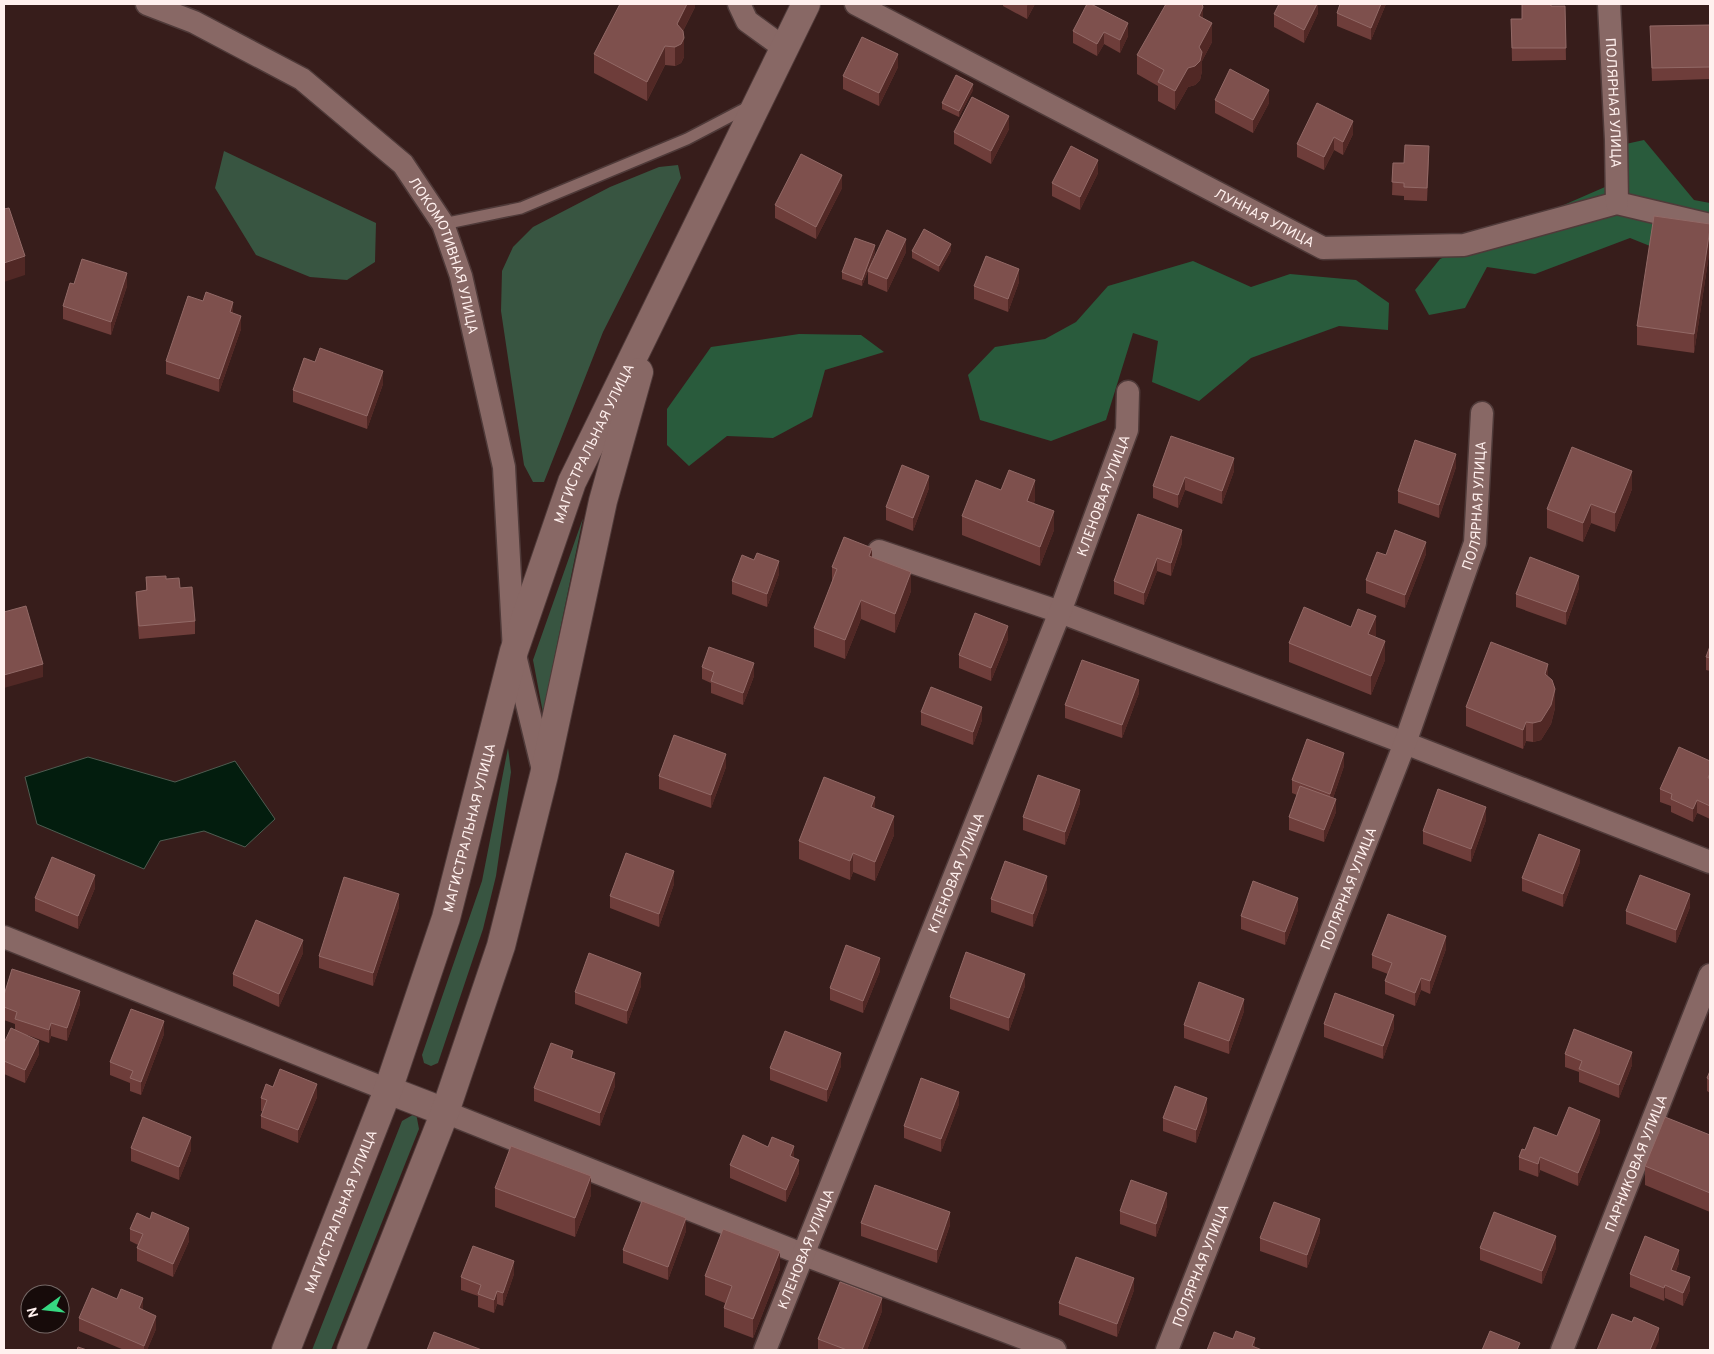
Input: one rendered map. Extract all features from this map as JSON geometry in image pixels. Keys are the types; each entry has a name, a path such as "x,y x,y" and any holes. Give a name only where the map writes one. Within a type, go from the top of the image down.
{"main road":[{"name":"МАГИСТРАЛЬНАЯ УЛИЦА","path":"286,1350 388,1090 446,918 514,651 572,482 806,4"},
{"name":"МАГИСТРАЛЬНАЯ УЛИЦА","path":"351,1350 445,1112 501,946 544,775 603,501 656,308"},
{"path":"388,1090 445,1112"}],"street":[{"name":"ЛОКОМОТИВНАЯ УЛИЦА","path":"147,4 194,22 302,79 403,164 443,224 461,276 504,467 514,651 544,775"},
{"path":"739,4 747,21 784,48"},
{"name":"ЛУННАЯ УЛИЦА","path":"856,4 1323,248 1464,245 1617,203 1710,225"},
{"name":"ПОЛЯРНАЯ УЛИЦА","path":"1609,4 1616,140 1617,203"},
{"name":"КЛЕНОВАЯ УЛИЦА","path":"765,1350 1060,612 1127,430 1128,392"},
{"name":"ПОЛЯРНАЯ УЛИЦА","path":"1167,1350 1405,743 1475,543 1482,413"},
{"path":"879,550 1060,612 1405,743 1710,862"},
{"path":"4,937 388,1090"},
{"name":"ПАРНИКОВАЯ УЛИЦА","path":"1562,1350 1710,975"},
{"path":"445,1112 802,1254 1055,1350"}],"lane":[{"path":"443,224 521,208 687,139 758,101"}],"shaded area":[{"path":"224,151 376,223 375,262 347,280 310,277 256,255 215,188"},
{"path":"678,165 681,178 603,332 544,482 533,482 524,465 501,311 502,271 513,247 533,227 610,187 659,167"},
{"path":"583,518 543,713 533,660"},
{"path":"508,748 511,772 496,876 483,929 438,1063 431,1066 424,1063 422,1055 482,881"},
{"path":"88,757 175,782 235,761 275,819 245,847 204,831 160,841 144,869 37,824 25,777"},
{"path":"416,1113 419,1129 331,1350 312,1350 402,1121"}],"green space":[{"path":"1644,140 1694,200 1710,203 1710,253 1685,260 1630,238 1535,274 1487,267 1465,308 1429,315 1415,290 1440,259 1605,187 1621,145"},
{"path":"1193,261 1251,287 1290,274 1356,280 1389,303 1388,330 1339,326 1251,358 1199,401 1152,382 1158,341 1133,333 1106,420 1051,441 980,420 968,375 995,347 1045,339 1076,322 1108,286"},
{"path":"799,334 861,335 884,352 825,370 812,417 773,438 727,436 689,466 667,445 667,409 711,347"}],"building":[{"path":"620,4 687,4 677,24 683,31 684,38 681,44 675,47 665,46 647,82 594,54"},
{"path":"1087,4 1091,4 1128,23 1120,40 1104,32 1097,44 1073,31"},
{"path":"1166,4 1202,4 1203,7 1199,16 1212,23 1199,47 1202,52 1200,61 1195,66 1188,68 1175,91 1158,82 1164,70 1137,55"},
{"path":"1279,4 1317,4 1304,30 1274,14"},
{"path":"1340,4 1381,4 1371,28 1337,13"},
{"path":"1522,4 1565,6 1566,48 1512,48 1511,19 1522,19"},
{"path":"1710,25 1710,67 1652,68 1650,26"},
{"path":"862,37 898,54 879,93 843,76"},
{"path":"1230,69 1269,90 1253,120 1215,100"},
{"path":"956,75 973,84 959,111 942,103"},
{"path":"972,97 1009,116 991,151 954,132"},
{"path":"1317,103 1353,121 1343,142 1334,137 1324,157 1297,144"},
{"path":"1405,145 1429,146 1427,188 1404,187 1404,183 1392,182 1393,163 1404,163"},
{"path":"1071,146 1098,160 1080,197 1052,183"},
{"path":"801,154 842,175 816,227 775,205"},
{"path":"9,208 25,256 4,263 4,209"},
{"path":"1654,216 1710,224 1694,334 1637,326"},
{"path":"924,229 951,244 939,266 912,251"},
{"path":"887,230 906,239 887,279 868,271"},
{"path":"855,238 875,245 862,280 842,272"},
{"path":"986,256 1019,269 1008,299 974,286"},
{"path":"82,259 127,273 111,322 63,306 70,283 74,284"},
{"path":"206,292 233,302 230,312 241,316 219,379 166,361 188,296 203,301"},
{"path":"320,348 383,371 367,416 293,390 304,358 315,362"},
{"path":"1171,436 1234,458 1222,491 1185,477 1178,495 1153,486"},
{"path":"1415,440 1456,454 1439,505 1398,491"},
{"path":"1572,447 1632,471 1615,513 1591,504 1583,523 1547,509"},
{"path":"902,465 929,476 913,518 886,507"},
{"path":"1009,470 1035,480 1027,501 1054,511 1040,547 962,516 976,480 1001,490"},
{"path":"1138,514 1182,530 1171,563 1157,558 1144,593 1114,581"},
{"path":"1395,530 1426,542 1405,595 1366,580 1377,552 1386,555"},
{"path":"844,537 872,548 869,556 911,572 895,614 861,600 845,640 814,628 837,569 832,567"},
{"path":"757,553 779,561 767,594 732,581 742,555 754,560"},
{"path":"1530,557 1579,576 1566,612 1516,594"},
{"path":"166,576 166,579 179,578 180,588 192,587 195,621 139,626 136,592 147,590 146,577"},
{"path":"26,606 43,664 4,675 4,612"},
{"path":"1304,607 1351,627 1358,609 1376,616 1368,634 1385,641 1371,676 1289,643"},
{"path":"975,613 1008,626 991,668 959,655"},
{"path":"1491,642 1548,664 1545,674 1552,680 1555,689 1551,705 1541,721 1526,722 1523,730 1466,707"},
{"path":"1710,646 1710,658 1706,657"},
{"path":"709,647 754,663 743,693 711,681 714,672 702,667"},
{"path":"1082,660 1139,680 1122,725 1065,705"},
{"path":"931,687 982,707 973,732 921,712"},
{"path":"674,735 726,754 711,795 659,776"},
{"path":"1307,739 1344,753 1330,794 1292,780"},
{"path":"1679,747 1710,761 1708,778 1710,778 1710,806 1697,800 1693,809 1671,799 1672,794 1660,789"},
{"path":"1038,775 1080,790 1065,832 1023,817"},
{"path":"824,777 875,797 871,807 894,816 875,862 853,853 850,861 799,841"},
{"path":"1300,786 1336,799 1324,830 1289,817"},
{"path":"1438,789 1486,807 1471,849 1423,831"},
{"path":"1539,834 1580,850 1563,894 1522,878"},
{"path":"626,853 674,871 659,914 610,896"},
{"path":"52,857 95,875 78,916 35,898"},
{"path":"1005,861 1047,876 1033,914 991,899"},
{"path":"1640,875 1690,894 1676,930 1626,911"},
{"path":"344,877 399,894 373,973 319,956"},
{"path":"1253,881 1298,898 1285,932 1241,916"},
{"path":"1388,914 1446,936 1430,981 1421,978 1415,993 1385,981 1392,963 1372,955"},
{"path":"256,920 303,940 279,994 233,974"},
{"path":"846,945 880,958 863,1001 830,988"},
{"path":"966,952 1025,974 1009,1018 950,997"},
{"path":"589,953 641,973 627,1011 575,992"},
{"path":"12,969 80,991 67,1028 51,1023 49,1030 15,1019 17,1012 4,1007 4,995"},
{"path":"1199,982 1244,999 1229,1041 1184,1025"},
{"path":"1335,993 1394,1015 1383,1046 1324,1024"},
{"path":"131,1009 164,1021 141,1082 130,1078 133,1071 110,1062"},
{"path":"11,1028 39,1041 25,1070 4,1061 4,1043"},
{"path":"1574,1029 1632,1052 1619,1085 1579,1069 1582,1061 1565,1054"},
{"path":"785,1031 841,1053 827,1090 770,1068"},
{"path":"551,1043 573,1051 571,1058 615,1073 600,1113 534,1088"},
{"path":"280,1069 317,1084 298,1130 261,1116 267,1100 261,1098 266,1084 273,1087"},
{"path":"921,1078 959,1092 941,1139 904,1126"},
{"path":"1175,1086 1207,1098 1196,1130 1163,1118"},
{"path":"1569,1107 1600,1120 1578,1173 1540,1157 1538,1164 1519,1157 1522,1149 1525,1150 1534,1127 1557,1136"},
{"path":"143,1117 191,1137 179,1167 131,1148"},
{"path":"1665,1117 1710,1135 1710,1193 1645,1166"},
{"path":"743,1135 768,1147 772,1137 794,1146 790,1156 799,1160 786,1190 730,1165"},
{"path":"511,1146 591,1176 575,1218 495,1188"},
{"path":"1131,1180 1167,1193 1156,1224 1120,1211"},
{"path":"875,1185 950,1212 937,1250 861,1223"},
{"path":"642,1201 686,1218 668,1267 623,1250"},
{"path":"1274,1202 1320,1219 1307,1255 1260,1238"},
{"path":"152,1212 189,1228 173,1264 137,1248 143,1234 130,1229 137,1213 150,1219"},
{"path":"1494,1212 1556,1236 1542,1271 1480,1248"},
{"path":"723,1229 780,1251 753,1319 724,1308 732,1286 705,1276"},
{"path":"1645,1236 1679,1250 1671,1270 1690,1277 1683,1293 1665,1285 1664,1288 1630,1274"},
{"path":"473,1246 514,1261 503,1293 497,1291 494,1300 478,1294 481,1285 461,1277"},
{"path":"1076,1257 1134,1278 1117,1324 1059,1303"},
{"path":"840,1282 882,1298 862,1350 847,1350 818,1339"},
{"path":"92,1288 117,1299 121,1289 143,1298 139,1308 156,1316 144,1346 79,1318"},
{"path":"1612,1314 1632,1322 1634,1317 1659,1328 1650,1350 1597,1350"},
{"path":"1236,1331 1255,1338 1252,1346 1262,1350 1207,1350 1214,1332 1233,1339"},
{"path":"1490,1331 1520,1343 1517,1350 1482,1350"},
{"path":"434,1332 482,1350 427,1350"}]}
